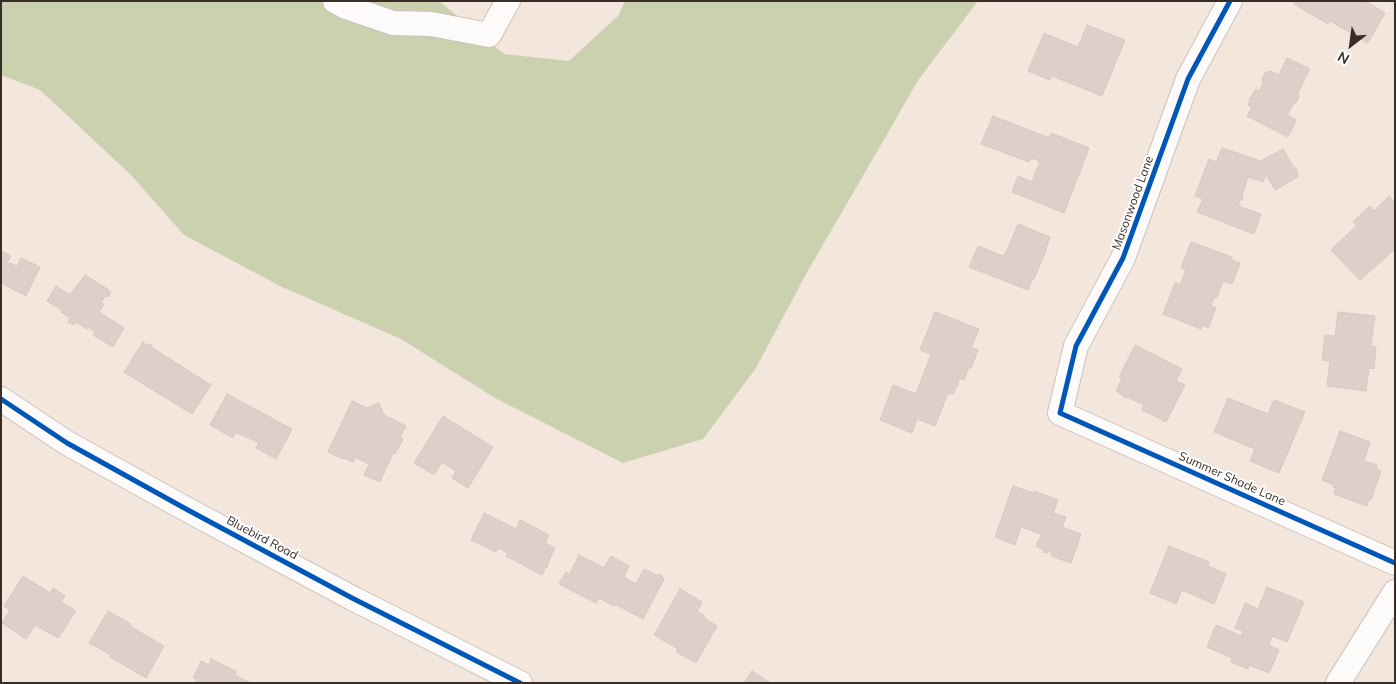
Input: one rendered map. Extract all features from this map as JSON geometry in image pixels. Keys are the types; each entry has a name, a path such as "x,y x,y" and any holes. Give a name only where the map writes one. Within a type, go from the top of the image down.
{"street":[{"path":"335,1 346,7 393,23 430,24 489,35 508,1"},
{"name":"Masonwood Lane","path":"1060,413 1076,346 1123,258 1188,79 1230,1"},
{"name":"Bluebird Road","path":"1,400 66,444 168,500 352,598 520,683"},
{"name":"Summer Shade Lane","path":"1060,413 1395,563"},
{"path":"1338,683 1395,592"}],"green space":[{"path":"1,1 439,1 504,54 569,61 618,16 625,1 978,1 919,79 805,276 756,368 703,439 623,463 495,398 401,339 282,287 184,235 131,175 40,90 1,75"}],"building":[{"path":"1296,1 1365,1 1385,13 1368,43 1330,21 1328,24 1294,4"},
{"path":"1087,25 1125,40 1102,96 1052,76 1050,80 1028,71 1044,33 1078,47"},
{"path":"1287,58 1310,69 1298,93 1299,96 1296,103 1293,104 1287,115 1296,120 1288,137 1247,116 1252,107 1248,105 1249,100 1256,89 1260,91 1265,73 1270,71 1279,75"},
{"path":"993,116 1049,138 1051,133 1089,148 1064,213 1012,192 1018,176 1032,182 1040,161 1031,158 1029,162 981,144"},
{"path":"1222,148 1261,161 1283,149 1299,176 1275,190 1266,174 1263,182 1248,177 1242,200 1240,200 1238,206 1261,214 1254,234 1197,212 1203,199 1195,196 1209,159 1216,162"},
{"path":"1389,196 1395,202 1395,249 1360,280 1331,250 1357,225 1353,222 1370,206 1374,211"},
{"path":"1018,224 1050,237 1028,290 969,267 978,246 1003,256"},
{"path":"1191,242 1232,257 1232,260 1240,263 1232,284 1223,281 1217,297 1214,297 1211,306 1216,308 1208,328 1202,325 1201,329 1163,314 1175,283 1180,285 1186,270 1181,268"},
{"path":"1,251 11,256 7,263 17,267 21,258 40,267 26,296 1,283"},
{"path":"85,275 111,293 108,297 105,296 101,303 104,304 99,312 124,328 113,347 93,335 95,332 88,327 87,329 76,322 74,325 68,322 70,318 61,312 62,310 47,301 56,286 70,295"},
{"path":"935,312 979,329 971,348 978,350 964,380 959,378 953,394 948,393 935,426 917,419 912,433 880,420 893,385 916,394 931,354 920,350"},
{"path":"1338,312 1375,316 1371,346 1376,347 1374,369 1369,368 1366,391 1327,386 1330,361 1322,360 1325,335 1335,336"},
{"path":"143,342 148,346 149,344 152,345 151,347 211,385 192,414 124,372"},
{"path":"1135,345 1182,369 1176,381 1185,385 1166,422 1142,410 1144,405 1126,398 1116,391 1122,379 1119,377"},
{"path":"227,394 292,429 276,459 256,448 259,443 236,433 233,438 210,425"},
{"path":"1228,398 1268,414 1274,400 1305,412 1279,473 1250,461 1255,449 1214,432"},
{"path":"352,401 367,408 379,403 384,415 406,426 400,437 403,439 395,454 393,453 380,482 364,475 369,464 355,457 353,462 328,452"},
{"path":"443,416 493,447 468,488 452,478 456,471 442,462 434,475 414,463"},
{"path":"1340,431 1370,442 1364,461 1377,465 1376,469 1381,471 1367,506 1334,494 1336,488 1333,487 1334,485 1322,480"},
{"path":"1013,486 1058,500 1053,513 1066,517 1062,527 1081,534 1071,563 1051,556 1052,553 1048,551 1047,553 1043,552 1044,550 1037,547 1041,534 1021,527 1015,545 995,537"},
{"path":"484,513 516,529 520,520 549,535 545,543 555,548 548,566 542,575 506,556 508,553 498,548 496,552 471,540"},
{"path":"1169,546 1209,562 1208,566 1226,574 1214,604 1182,590 1176,604 1150,593"},
{"path":"579,555 604,568 611,556 629,566 624,577 636,584 644,569 658,576 659,574 663,576 662,578 664,579 643,619 599,598 596,603 559,584 566,572 570,574"},
{"path":"23,576 50,593 53,588 65,596 61,602 76,611 58,638 35,625 26,639 2,623 10,610 4,606"},
{"path":"1267,587 1304,602 1287,642 1272,636 1269,645 1279,650 1269,673 1249,665 1248,669 1231,662 1232,658 1207,647 1216,625 1241,636 1243,631 1235,628 1245,603 1258,609"},
{"path":"680,589 702,602 697,615 699,612 705,616 704,618 717,626 696,663 676,652 678,649 654,635"},
{"path":"108,611 164,646 146,678 89,643"},
{"path":"211,659 236,671 235,675 251,683 195,683 197,679 193,678 201,661 209,665"},
{"path":"752,671 771,683 744,683"}],"cycle path":[{"path":"1230,1 1188,79 1123,258 1076,346 1060,413 1395,563"},
{"path":"1,399 67,443 186,509 352,598 520,683"}]}
